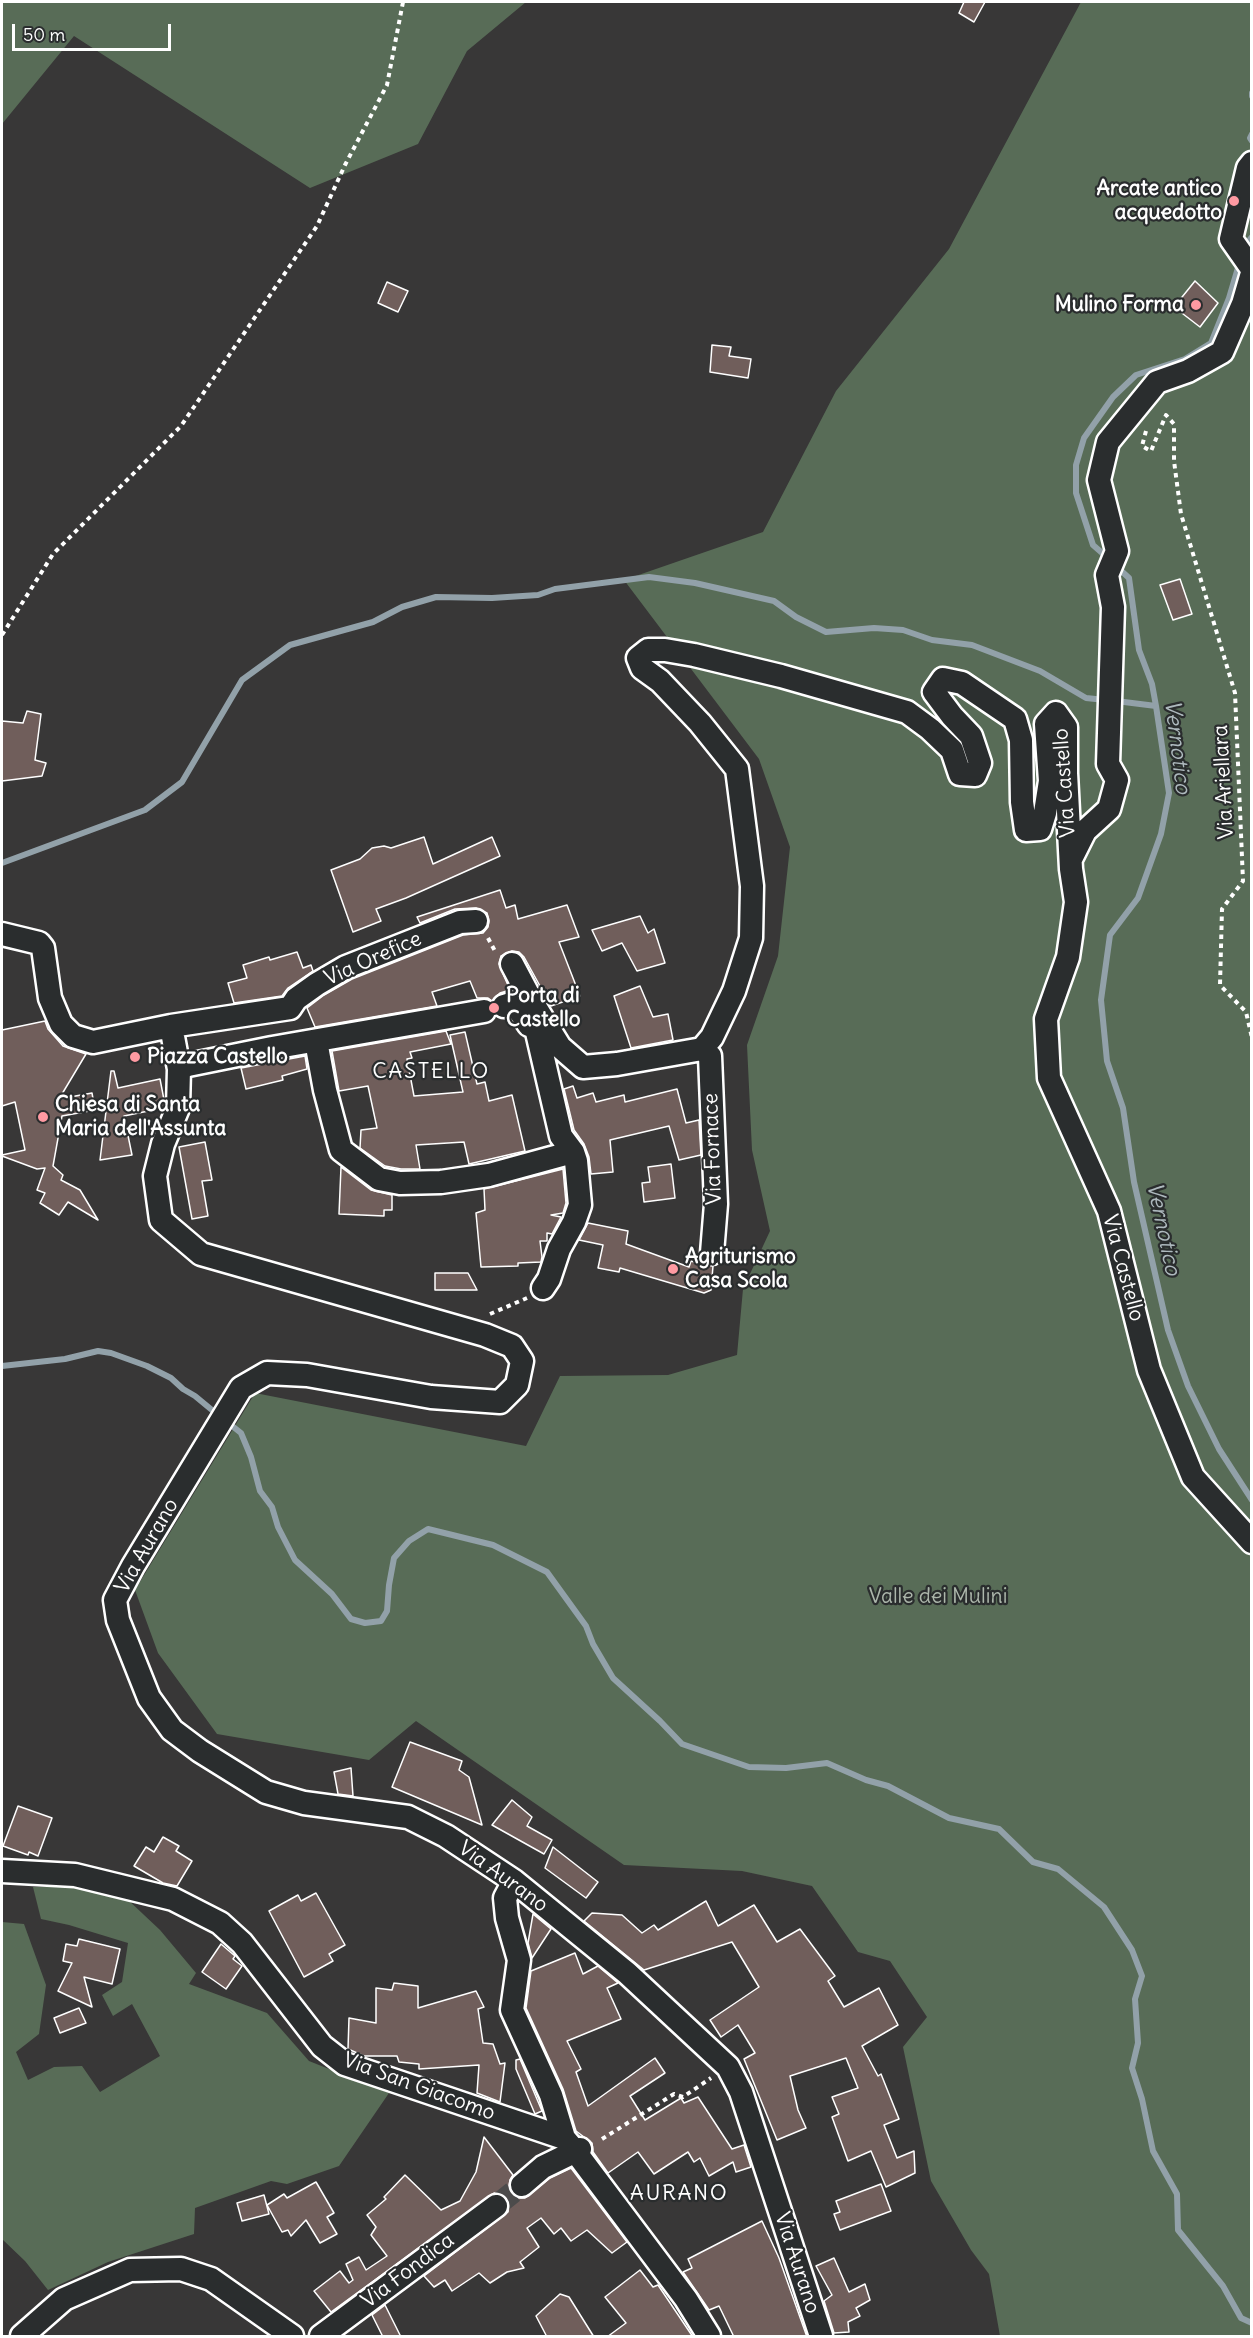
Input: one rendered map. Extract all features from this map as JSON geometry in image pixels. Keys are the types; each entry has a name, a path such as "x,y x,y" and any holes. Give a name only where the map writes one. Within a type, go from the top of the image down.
{"street":[{"path":"1071,860 1085,831 1109,809 1117,780 1108,764 1113,607 1107,574 1117,551 1099,480 1108,442 1157,382 1188,371 1222,352 1243,304 1251,271 1231,239 1251,163"},
{"name":"Via Castello","path":"702,1049 712,1037 734,991 751,938 752,886 737,769 700,723 660,681 642,668 638,658 648,651 665,650 781,676 907,712 930,729 952,750 960,774 975,775 980,763 971,736 934,692 942,678 962,683 1015,719 1021,740 1022,801 1026,830 1040,829 1046,813 1050,781 1046,724 1056,713 1066,727 1071,860 1076,902 1068,957 1046,1019 1050,1078 1109,1211 1149,1370 1193,1477 1251,1542"},
{"name":"Via Orefice","path":"2,934 39,943 43,948 50,998 61,1024 73,1036 93,1042 171,1026 290,1008 296,999 346,967 460,922 476,921"},
{"path":"512,964 544,1032 561,1136 573,1152 576,1161 580,1205 574,1222 559,1249 549,1279 543,1288"},
{"path":"179,1069 188,1065 514,1003 529,1025 544,1032 583,1067 617,1065 702,1049"},
{"name":"Via Aurano","path":"171,1026 179,1069 178,1108 163,1144 155,1176 161,1220 201,1254 485,1335 512,1346 522,1361 518,1385 500,1402 431,1397 307,1375 267,1373 241,1388 133,1566 115,1600 118,1620 150,1698 172,1730 200,1751 266,1792 304,1803 408,1816 446,1836 514,1881 627,1973 728,2067 741,2092 821,2337"},
{"path":"316,1041 325,1090 341,1150 379,1179 400,1183 441,1182 489,1175 573,1152"},
{"name":"Via Fornace","path":"702,1049 710,1056 716,1204 712,1253"},
{"name":"Via San Giacomo","path":"2,1871 75,1875 173,1899 220,1923 242,1943 322,2046 345,2064 573,2146"},
{"path":"514,1881 505,1898 507,1918 519,1960 512,2010 573,2146 686,2299 710,2337"},
{"path":"522,2185 573,2146"},
{"name":"Via Fondica","path":"321,2337 496,2206"},
{"path":"22,2337 64,2299 130,2270 181,2269 212,2279 292,2337"}],"path":[{"path":"2,635 53,554 181,426 317,226 345,165 387,85 403,2"},
{"name":"Via Ariellara","path":"1150,389 1151,411 1142,446 1151,451 1166,415 1174,424 1174,461 1181,514 1234,693 1243,881 1222,909 1220,985 1246,1012 1251,1038"},
{"path":"476,921 498,957 512,964"},
{"path":"484,1315 534,1295 543,1288"},
{"path":"602,2139 674,2094 683,2097 728,2067"}],"green space":[{"path":"2,2 526,2 467,51 418,144 310,188 74,36 2,124"},
{"name":"Valle dei Mulini","path":"1081,2 1251,2 1251,2336 1000,2336 989,2274 971,2250 931,2181 903,2047 927,2017 890,1961 858,1952 812,1886 742,1871 624,1865 416,1721 369,1760 217,1734 158,1653 135,1590 255,1393 526,1446 560,1376 668,1375 737,1355 743,1289 770,1231 752,1150 747,1045 778,956 790,847 759,759 624,580 763,532 836,391 949,249"},
{"path":"33,1887 85,1887 126,1898 160,1930 196,1973 189,1984 267,2013 309,2061 389,2093 339,2166 287,2184 271,2181 195,2208 194,2234 108,2262 48,2290 25,2261 2,2239 2,1922 24,1924 46,1985 39,2034 16,2052 28,2080 54,2067 82,2066 100,2092 160,2056 132,2004 113,2016 102,1995 122,1982 128,1943 41,1919"}],"building":[{"path":"964,2 985,2 974,22 959,13"},
{"name":"Mulino Forma","path":"1195,281 1218,303 1200,327 1174,307"},
{"path":"387,282 408,291 398,312 378,303"},
{"path":"712,345 731,347 729,356 751,359 748,378 710,372"},
{"path":"1180,579 1192,614 1173,620 1160,585"},
{"path":"27,711 41,714 35,760 46,763 42,776 2,781 2,721 23,723"},
{"path":"424,837 433,864 492,837 500,856 376,909 381,921 353,932 331,870 360,859 372,848 384,846 391,848"},
{"path":"500,890 506,908 515,905 518,919 567,905 579,937 559,942 580,996 551,1006 524,957 519,952 512,951 501,956 499,964 510,990 500,993 492,1001 488,998 477,998 470,981 432,992 437,1006 315,1027 307,1008 324,995 352,979 463,935 483,933 489,921 487,913 476,908 455,909 420,923 417,917"},
{"path":"640,916 648,933 654,929 665,963 637,971 622,943 602,951 592,930"},
{"path":"297,952 303,968 311,965 313,971 288,988 282,996 234,1003 228,983 247,978 243,965"},
{"path":"640,986 653,1017 668,1014 673,1040 631,1048 614,996"},
{"name":"Chiesa di Santa Maria dell'Assunta","path":"45,1021 48,1029 63,1046 86,1054 59,1099 92,1093 95,1110 62,1116 53,1166 63,1175 61,1180 80,1190 98,1220 68,1202 59,1215 40,1203 45,1193 37,1190 45,1168 37,1169 2,1156 25,1150 15,1102 2,1106 2,1030"},
{"path":"446,1031 451,1044 410,1052 412,1058 407,1059 414,1096 463,1092 450,1035 465,1032 477,1084 485,1082 489,1101 512,1095 525,1151 469,1164 464,1142 416,1145 420,1169 385,1166 360,1148 361,1130 377,1128 368,1086 339,1091 332,1051"},
{"path":"305,1056 307,1069 282,1076 283,1080 246,1089 241,1068"},
{"path":"111,1071 114,1071 118,1088 160,1079 165,1105 163,1108 124,1116 132,1155 100,1160"},
{"path":"573,1086 577,1098 593,1093 596,1102 624,1095 625,1102 677,1089 686,1123 699,1120 701,1155 679,1160 669,1126 610,1140 613,1172 591,1174 589,1157 584,1144 574,1130 564,1089"},
{"path":"205,1142 212,1180 202,1181 208,1216 192,1219 179,1147"},
{"path":"671,1164 675,1198 644,1202 642,1183 650,1182 648,1167"},
{"path":"341,1167 371,1190 392,1195 392,1210 384,1210 384,1216 339,1214"},
{"path":"563,1169 566,1203 563,1213 551,1215 561,1217 552,1234 547,1233 547,1241 540,1241 541,1262 518,1263 518,1266 481,1267 476,1213 485,1210 484,1189"},
{"path":"588,1223 628,1231 626,1244 689,1267 691,1261 697,1263 701,1260 713,1266 711,1290 704,1293 620,1268 619,1272 598,1268 603,1245 579,1240"},
{"path":"435,1273 468,1273 477,1290 435,1290"},
{"path":"410,1742 462,1761 459,1770 469,1777 482,1825 392,1787"},
{"path":"351,1768 353,1796 338,1794 334,1772"},
{"path":"512,1800 532,1817 527,1826 552,1840 544,1854 492,1825"},
{"path":"18,1806 52,1818 38,1856 3,1846"},
{"path":"163,1837 179,1846 176,1851 192,1861 177,1886 163,1883 134,1866 146,1847 154,1852"},
{"path":"553,1847 598,1882 586,1898 545,1868"},
{"path":"316,1893 345,1945 329,1954 333,1961 304,1977 269,1911 298,1895 301,1901"},
{"path":"706,1901 718,1926 754,1905 777,1942 800,1929 835,1976 828,1981 844,2007 879,1988 898,2025 862,2046 878,2076 881,2074 899,2119 884,2125 897,2158 914,2151 915,2173 886,2187 871,2151 848,2161 832,2117 839,2114 832,2097 858,2088 846,2058 790,2076 798,2110 806,2128 777,2140 744,2059 755,2053 738,2025 721,2037 710,2020 759,1987 732,1942 644,1970 584,1921 592,1913 622,1915 642,1933 654,1925 658,1930"},
{"path":"533,1914 551,1929 532,1958 528,1943"},
{"path":"79,1939 120,1949 112,1984 84,1977 92,2007 58,1991 72,1963 63,1961 66,1944 77,1946"},
{"path":"221,1944 235,1956 233,1959 242,1966 226,1989 202,1972"},
{"path":"575,1953 583,1974 598,1966 618,1983 607,1988 621,2019 567,2041 581,2069 576,2072 588,2106 655,2058 665,2073 630,2096 645,2120 681,2098 684,2103 698,2097 732,2149 744,2145 751,2167 736,2172 733,2162 709,2176 700,2158 694,2162 688,2152 654,2174 638,2152 608,2173 593,2152 592,2143 576,2131 563,2089 526,2008 531,1971"},
{"path":"394,1983 418,1986 418,2008 476,1991 484,2007 478,2009 483,2043 493,2044 500,2064 505,2063 500,2102 477,2093 479,2065 419,2069 419,2064 399,2062 397,2056 364,2056 348,2049 349,2018 376,2023 376,1988 392,1990"},
{"path":"79,2008 86,2023 60,2033 54,2018"},
{"path":"520,2059 542,2111 535,2114 516,2069 516,2060"},
{"path":"484,2137 513,2175 509,2187 512,2194 518,2198 525,2198 550,2178 571,2168 627,2242 612,2253 587,2230 571,2241 561,2228 554,2234 541,2218 527,2228 539,2247 520,2262 524,2268 507,2272 490,2283 479,2273 452,2291 445,2280 434,2287 424,2276 508,2212 509,2205 506,2198 501,2193 494,2193 331,2312 314,2291 340,2271 349,2283 353,2280 346,2264 359,2257 366,2270 387,2256 371,2235 376,2227 367,2215 386,2199 384,2197 405,2175 441,2210 460,2201 476,2172"},
{"path":"316,2182 334,2213 327,2217 337,2234 320,2243 306,2220 291,2236 288,2230 282,2232 267,2205 284,2194 287,2198"},
{"path":"881,2184 891,2211 840,2230 834,2214 840,2212 836,2201"},
{"path":"264,2195 269,2214 242,2221 237,2203"},
{"path":"762,2221 779,2258 807,2337 734,2337 719,2306 709,2310 683,2272 692,2268 688,2259"},
{"path":"834,2258 849,2292 865,2284 870,2300 856,2308 860,2316 848,2322 849,2332 834,2333 824,2301 832,2295 816,2266"},
{"path":"640,2270 653,2287 658,2285 693,2337 607,2337 626,2323 605,2297"},
{"path":"560,2294 569,2297 594,2337 547,2337 536,2316"},
{"path":"385,2305 401,2337 383,2337 372,2315"}],"waterway":[{"name":"Vernotico","path":"1252,134 1250,138 1252,141"},
{"name":"Vernotico","path":"1243,248 1252,237"},
{"name":"Vernotico","path":"1109,559 1093,545 1076,493 1076,465 1084,438 1113,397 1136,375 1185,359 1211,343 1229,298 1240,261"},
{"name":"Vernotico","path":"1116,566 1129,578 1139,650 1152,684 1169,793 1161,834 1138,898 1110,935 1101,1000 1107,1061 1123,1108 1134,1182 1168,1330 1188,1386 1219,1449 1252,1500"},
{"path":"2,863 145,810 182,782 242,680 290,645 373,622 402,607 436,597 492,598 538,595 555,589 649,577 695,583 774,601 796,617 826,632 874,628 903,630 932,640 972,645 1040,671 1086,698 1105,700"},
{"path":"1116,701 1156,706"},
{"path":"2,1366 65,1359 98,1351 111,1353 147,1366 171,1378 218,1415"},
{"path":"226,1421 241,1433 251,1457 260,1491 272,1507 278,1527 295,1560 332,1594 351,1619 365,1623 381,1621 387,1611 394,1558 409,1541 428,1529 493,1545 547,1572 586,1626 593,1644 613,1678 682,1744 749,1767 786,1768 827,1763 866,1780 888,1786 949,1818 999,1829 1033,1862 1058,1869 1104,1907 1132,1950 1142,1976 1135,1999 1138,2043 1132,2068 1142,2099 1153,2151 1177,2194 1178,2230 1223,2286 1241,2318 1252,2323"}],"tunnel":[{"path":"496,2206 522,2185"}],"place":[{"name":"Arcate antico acquedotto","path":"1234,201"},
{"name":"Mulino Forma","path":"1196,305"},
{"name":"Porta di Castello","path":"494,1008"},
{"name":"Piazza Castello","path":"135,1057"},
{"name":"Chiesa di Santa Maria dell'Assunta","path":"43,1117"},
{"name":"Agriturismo Casa Scola","path":"673,1269"}],"district":[{"name":"CASTELLO","path":"431,1072"},
{"name":"AURANO","path":"679,2194"}]}
